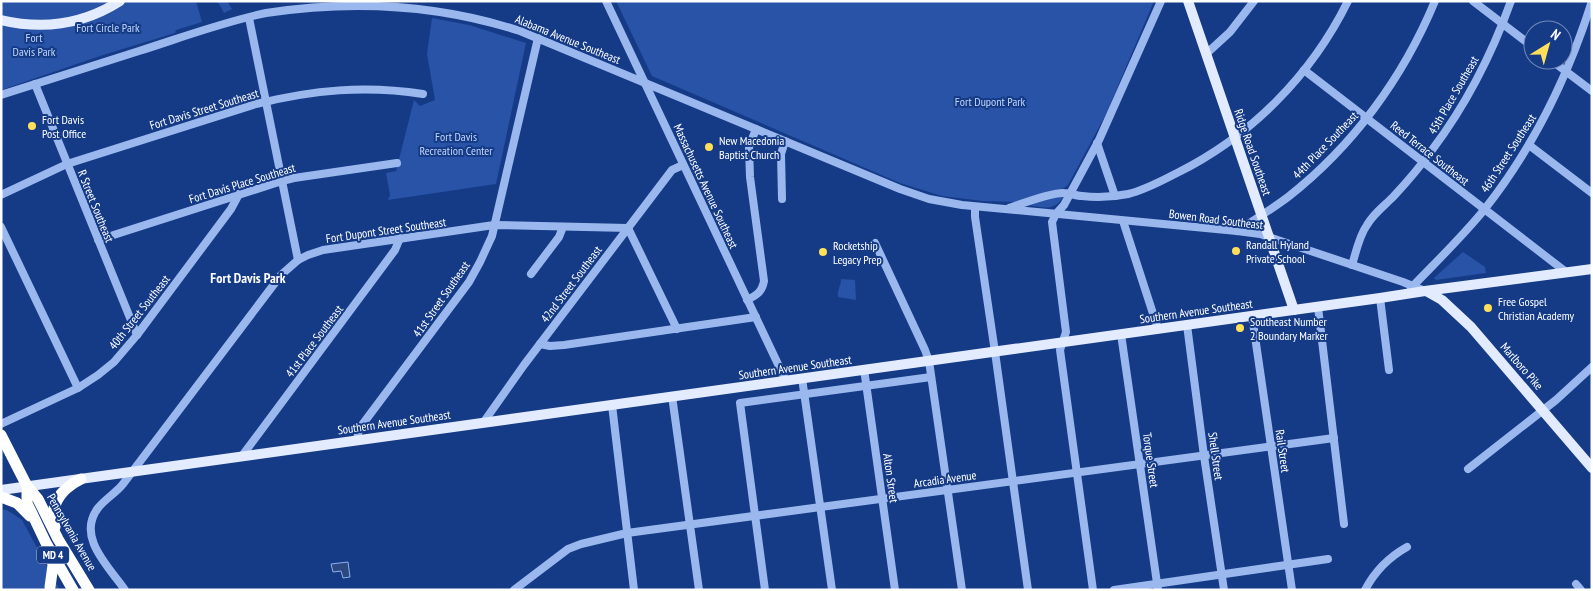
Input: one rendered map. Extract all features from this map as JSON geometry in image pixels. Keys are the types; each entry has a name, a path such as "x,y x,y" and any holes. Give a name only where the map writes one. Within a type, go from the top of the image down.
{"highway":[{"path":"1,435 26,486"},
{"path":"58,539 53,520 54,507 58,497 64,490 81,478"},
{"name":"Pennsylvania Avenue","path":"26,486 26,503 73,590"},
{"name":"Pennsylvania Avenue","path":"26,486 38,499 58,539 90,590"},
{"path":"1,497 16,504 35,520"},
{"path":"46,543 53,565 50,587"}],"main road":[{"path":"1,20 32,25 61,23 93,15 120,1"},
{"name":"Ridge Road Southeast","path":"1188,1 1294,310"},
{"name":"Southern Avenue Southeast","path":"1,490 1318,307 1380,298 1410,290 1425,291 1592,269"},
{"name":"Marlboro Pike","path":"1425,291 1442,300 1471,327 1592,468"}],"street":[{"name":"Massachusetts Avenue Southeast","path":"606,1 786,381"},
{"path":"1093,590 1060,350 1066,332 1052,222 1064,205 1097,143 1162,1"},
{"path":"1206,54 1230,32 1254,1"},
{"path":"1005,210 1060,193 1083,196 1116,196 1135,192 1171,176 1204,158 1235,137 1277,100 1304,70 1327,38 1348,1"},
{"name":"44th Place Southeast","path":"1237,231 1289,196 1348,141 1367,118 1404,64 1435,1"},
{"path":"1473,1 1523,40"},
{"name":"45th Place Southeast","path":"1352,264 1367,224 1403,187 1448,128 1486,63 1511,1"},
{"name":"46th Street Southeast","path":"1410,290 1446,254 1484,209 1529,145 1566,72 1592,1"},
{"name":"Alabama Avenue Southeast","path":"1,95 216,26 265,13 331,5 396,5 458,14 505,26 538,38 907,192 939,201 975,207 1056,214"},
{"path":"249,18 298,260"},
{"name":"41st Street Southeast","path":"357,440 359,429 469,282 486,249 494,225 538,38"},
{"name":"Reed Terrace Southeast","path":"1304,70 1566,272"},
{"path":"1563,70 1592,91"},
{"name":"R Street Southeast","path":"35,84 137,335"},
{"name":"Fort Davis Street Southeast","path":"1,196 67,164 266,101 288,96 339,90 384,90 423,94"},
{"path":"747,300 756,296 763,289 764,281 750,177 749,147 756,129"},
{"path":"782,199 781,154 785,141"},
{"path":"1097,143 1116,196"},
{"path":"1529,145 1592,193"},
{"name":"Fort Davis Place Southeast","path":"98,240 282,181 397,163"},
{"name":"42nd Street Southeast","path":"483,422 672,170 683,165"},
{"name":"40th Street Southeast","path":"1,424 78,388 110,366 137,335 232,209 239,194"},
{"path":"975,207 1028,590"},
{"name":"Bowen Road Southeast","path":"1056,214 1237,231 1268,237 1352,264 1410,290"},
{"path":"1123,220 1158,329"},
{"name":"Fort Dupont Street Southeast","path":"125,590 97,552 92,542 90,528 96,510 121,486 281,275 298,260 308,254 331,248 494,225 628,228"},
{"path":"1,227 78,388"},
{"path":"531,274 559,237 563,227"},
{"path":"628,228 677,329"},
{"name":"41st Place Southeast","path":"242,456 396,250 400,238"},
{"path":"875,242 926,350 929,361 962,590"},
{"path":"1380,298 1389,370"},
{"path":"1318,307 1344,524"},
{"name":"Rail Street","path":"1252,316 1292,590"},
{"path":"540,344 550,346 564,345 756,317"},
{"name":"Shell Street","path":"1188,325 1204,456 1224,590"},
{"name":"Torque Street","path":"1121,334 1157,587"},
{"path":"1468,469 1543,410 1592,367"},
{"name":"Alton Street","path":"864,369 894,590"},
{"path":"765,590 740,403 931,377"},
{"path":"802,378 832,590"},
{"path":"672,396 698,590"},
{"path":"612,405 634,590"},
{"name":"Arcadia Avenue","path":"514,590 568,549 627,533 1334,438"},
{"path":"1365,590 1373,576 1384,564 1397,552 1407,547"},
{"path":"1114,590 1157,587 1222,574 1328,559"}],"green space":[{"name":"Fort Circle Park","path":"1,1 196,1 202,22 176,30 175,33 1,90"},
{"path":"216,1 227,1 232,9 224,13"},
{"name":"Fort Dupont Park","path":"616,1 1154,1 1106,114 1068,185 1062,189 1046,192 1017,202 983,201 942,196 900,183 652,76"},
{"name":"Fort Davis Recreation Center","path":"432,18 469,25 526,43 496,184 388,200 390,195 386,173 396,171 414,100 420,106 435,100 427,54"},
{"path":"1062,195 1063,197 1060,201 1053,206 1029,205 1030,204"},
{"path":"1463,252 1485,267 1486,273 1436,280 1434,278"},
{"path":"841,279 855,280 856,300 838,297"},
{"path":"1,509 7,510 22,520 60,590 1,590"}],"shaded area":[{"path":"348,562 350,577 343,578 341,571 333,572 331,564"}],"place":[{"name":"Fort Davis Post Office","path":"32,126"},
{"name":"New Macedonia Baptist Church","path":"709,147"},
{"name":"Randall Hyland Private School","path":"1236,251"},
{"name":"Rocketship Legacy Prep","path":"823,252"},
{"name":"Free Gospel Christian Academy","path":"1488,308"},
{"name":"Southeast Number 2 Boundary Marker","path":"1240,328"}],"district":[{"name":"Fort Davis Park","path":"248,278"}]}
